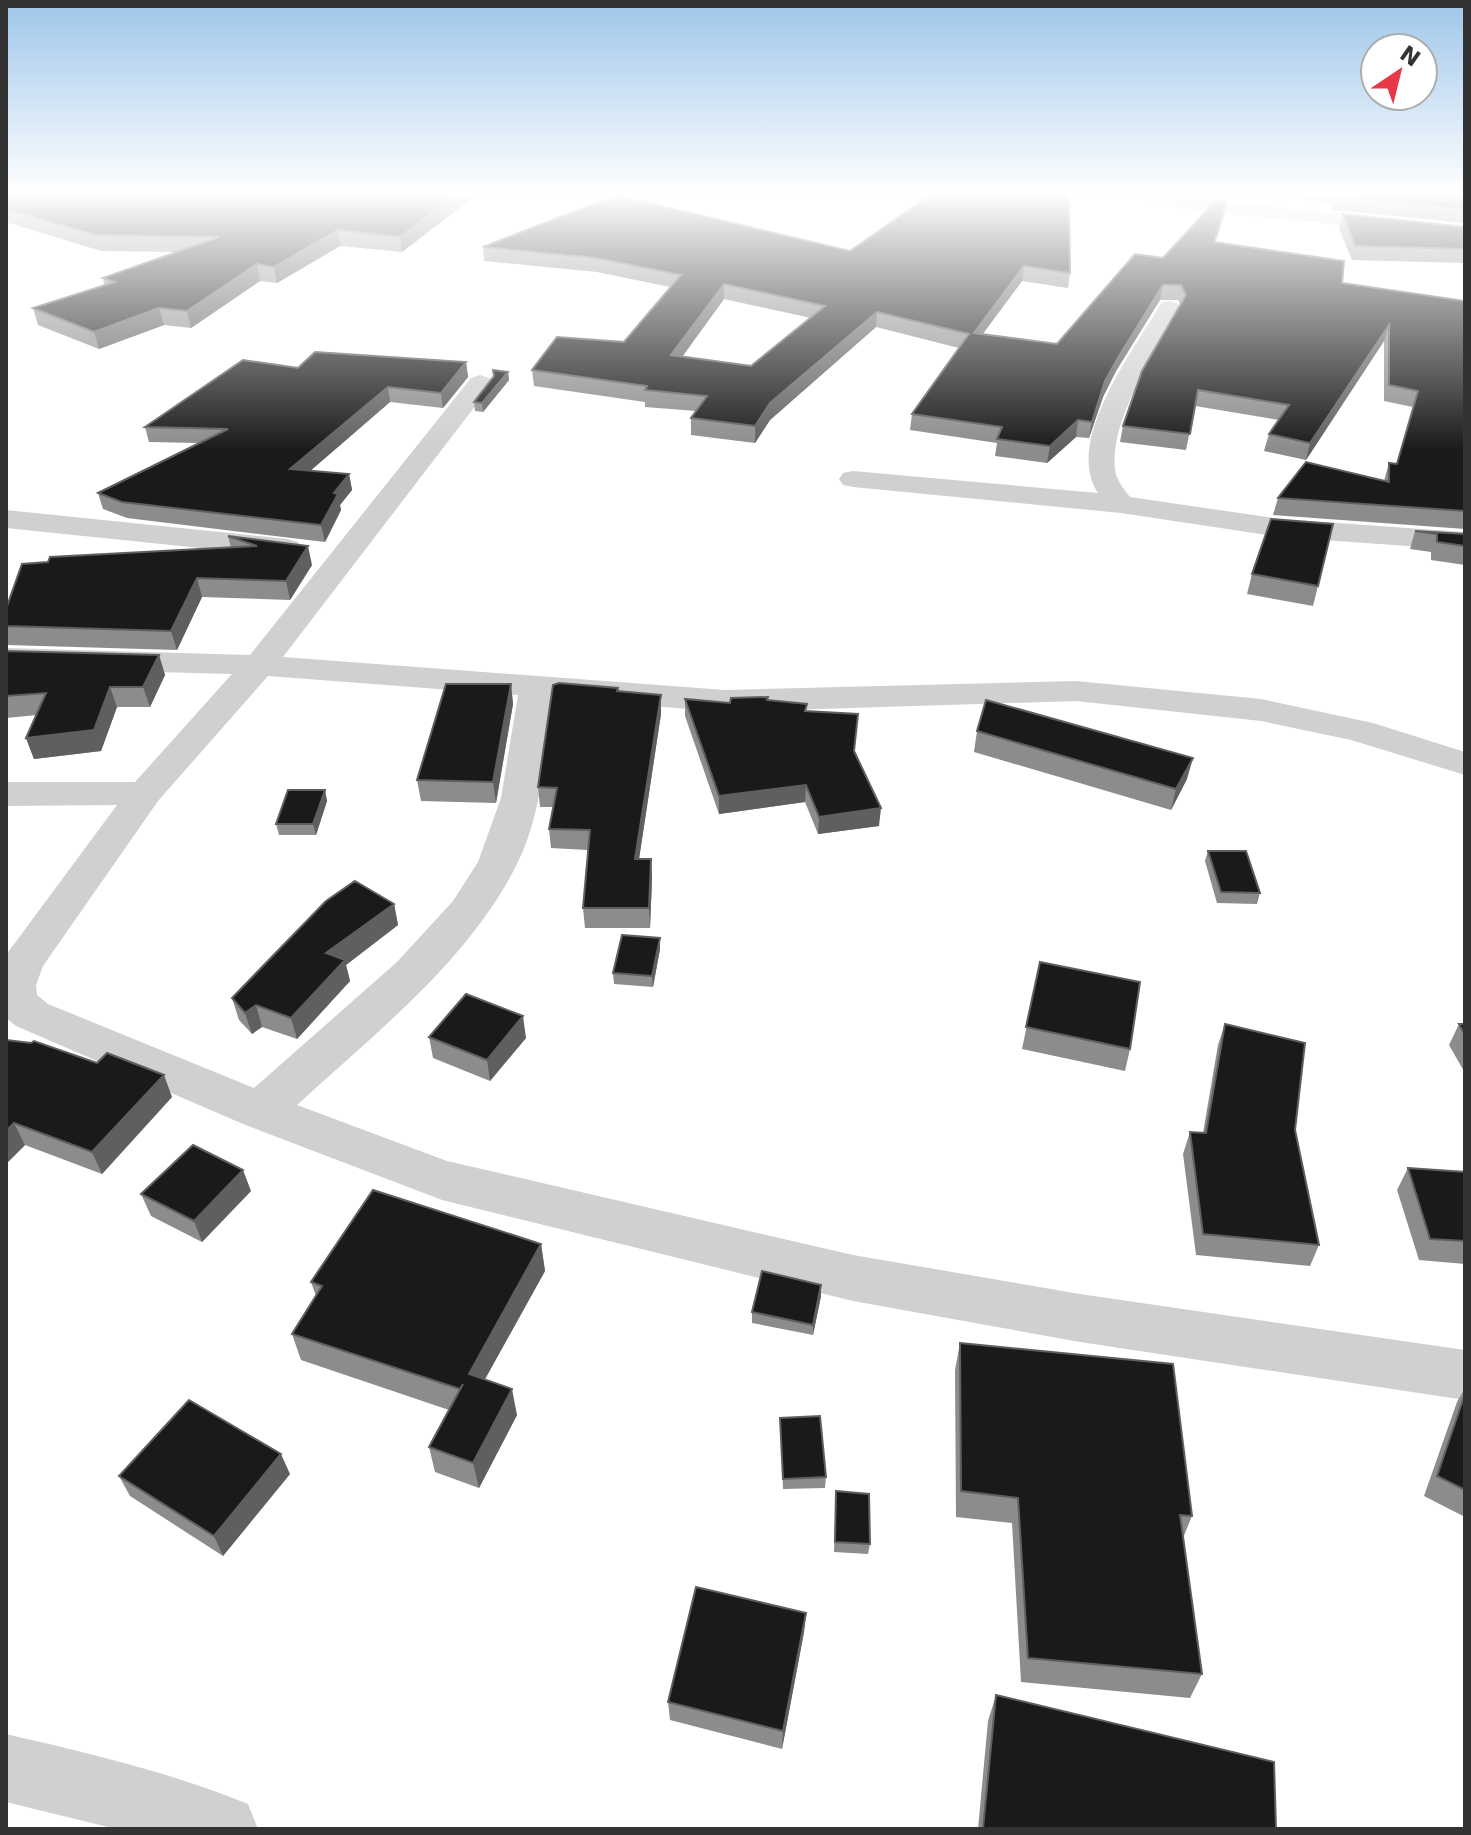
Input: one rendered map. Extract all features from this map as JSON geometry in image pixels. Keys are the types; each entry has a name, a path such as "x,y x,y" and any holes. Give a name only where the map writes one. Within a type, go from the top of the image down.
{"street":[{"path":"1121,504 1105,483 1100,468 1105,434 1169,308"},
{"path":"480,383 259,665 145,793 23,963 14,985 16,1002 32,1015 260,1111 442,1180 853,1278 1080,1318 1465,1375"},
{"path":"853,479 1121,504 1280,528 1465,541"},
{"path":"6,519 132,530 344,556"},
{"path":"6,658 259,665 725,701 1021,690 1157,697 1261,710 1360,731 1465,764"},
{"path":"260,1111 412,973 468,911 498,862 520,798 537,687"},
{"path":"6,794 145,793"},
{"path":"6,1768 115,1794 223,1829"}],"building":[{"path":"105,279 235,279 187,311 159,308 94,332 33,308 115,282"},
{"path":"678,279 1015,279 974,333 1057,344 1114,279 1342,279 1342,283 1465,301 1465,511 1278,498 1306,462 1389,482 1389,463 1397,464 1418,391 1389,385 1389,325 1310,443 1269,434 1289,405 1198,390 1190,434 1123,426 1142,371 1186,295 1181,285 1163,285 1105,381 1092,422 1078,420 1050,446 997,439 1002,427 912,414 969,334 877,312 770,403 755,426 691,418 707,396 645,390 647,386 532,370 557,337 624,342","holes":["724,284 825,306 751,366 671,355"]},
{"path":"315,352 466,362 441,393 388,387 290,469 349,474 334,493 338,494 321,525 122,502 98,493 228,429 145,427 243,360 298,368"},
{"path":"493,370 508,372 482,403 474,402 494,376"},
{"path":"1271,519 1333,524 1318,586 1252,574"},
{"path":"1415,531 1465,534 1465,546 1437,542 1437,534"},
{"path":"228,536 308,546 286,581 197,578 171,631 6,626 6,609 22,564 48,562 50,557 257,546"},
{"path":"6,651 159,655 143,687 110,687 94,730 26,738 46,693 6,696"},
{"path":"559,683 661,695 635,859 651,859 649,908 583,908 590,830 549,829 557,788 538,787 553,685"},
{"path":"446,684 511,684 493,782 417,780"},
{"path":"768,697 767,700 807,704 805,711 858,714 854,751 881,808 819,817 806,785 719,796 685,699 730,703 731,698"},
{"path":"986,700 1193,758 1176,789 977,731"},
{"path":"288,790 325,790 313,824 276,824"},
{"path":"1208,851 1246,851 1260,893 1221,892"},
{"path":"355,881 394,904 326,953 345,960 291,1018 256,1005 245,1013 232,998 326,901"},
{"path":"622,935 660,938 652,976 613,973"},
{"path":"1040,962 1140,982 1130,1049 1026,1027"},
{"path":"466,994 523,1016 487,1060 429,1037"},
{"path":"1225,1024 1305,1043 1295,1130 1319,1245 1203,1234 1190,1132 1206,1133"},
{"path":"6,1040 34,1041 97,1063 107,1053 164,1075 92,1152 14,1123 6,1131"},
{"path":"193,1145 243,1170 194,1221 141,1194"},
{"path":"1408,1168 1465,1172 1465,1241 1430,1239"},
{"path":"373,1190 541,1244 469,1374 512,1389 473,1463 429,1447 463,1384 460,1389 292,1334 322,1286 311,1282"},
{"path":"762,1271 821,1285 813,1325 752,1312"},
{"path":"960,1343 1173,1364 1192,1516 1180,1515 1202,1674 1028,1658 1018,1498 961,1491"},
{"path":"1465,1394 1465,1490 1437,1476"},
{"path":"189,1400 281,1454 214,1536 119,1476"},
{"path":"820,1416 826,1477 783,1479 780,1418"},
{"path":"836,1491 869,1494 870,1544 835,1542"},
{"path":"696,1587 806,1613 783,1731 668,1702"},
{"path":"996,1695 1274,1762 1276,1829 983,1829"}]}
